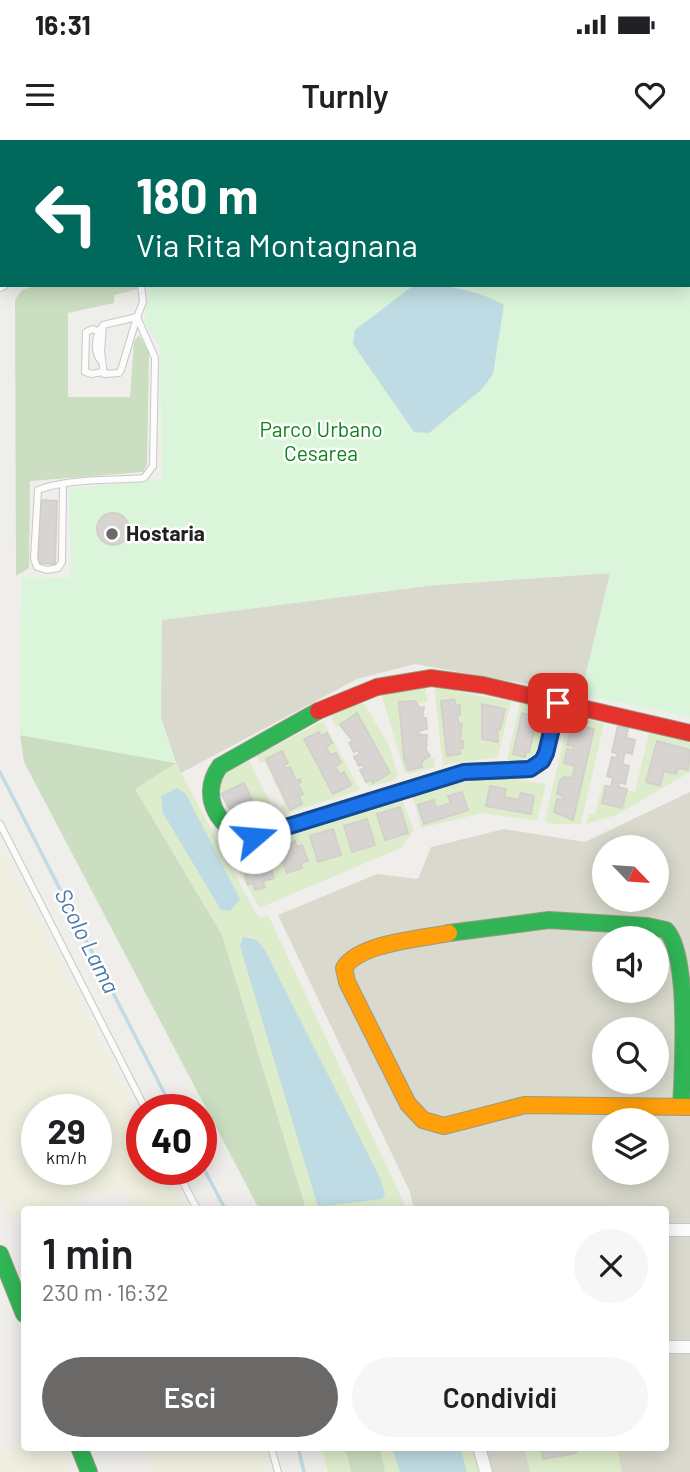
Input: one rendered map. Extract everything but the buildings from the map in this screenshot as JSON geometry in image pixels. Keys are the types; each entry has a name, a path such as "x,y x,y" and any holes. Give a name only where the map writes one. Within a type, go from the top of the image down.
{"street":[{"path":"558,703 546,753 542,761 530,769 464,772 254,837 239,836 229,830 210,799 209,781 220,765 369,688 399,681 433,678 558,703 690,733"},
{"path":"516,922 589,922 658,928 669,933 675,945 682,998 685,1107 525,1105 444,1126 431,1125 418,1118 408,1104 347,982 344,968 349,960 363,951 516,922"},
{"path":"669,1230 690,1230"},
{"path":"0,1254 21,1306"},
{"path":"669,1347 690,1347"},
{"path":"81,1451 89,1472"},
{"path":"480,1451 486,1472"}],"lane":[{"path":"98,331 86,332 85,372 111,374 121,370 143,302 141,287"},
{"path":"101,362 97,354 98,331 103,325 137,317"},
{"path":"63,485 62,562 58,568 47,570 37,567 33,559 38,490 63,485 144,478 150,474 153,466 155,358 137,317"},
{"path":"102,372 103,325"},
{"path":"0,824 138,1094"},
{"path":"184,1185 195,1206"},
{"path":"272,1451 278,1472"}],"shaded area":[{"path":"611,573 581,694 415,664 357,679 181,773 176,763 161,718 161,620 435,585"},
{"path":"690,792 690,1472 485,1472 480,1451 669,1451 669,1206 413,1206 410,1192 278,915 377,874 418,879 431,847 504,829 585,842 592,839 592,912 669,912 669,835 600,835"}],"green space":[{"path":"32,287 138,287 114,295 114,303 68,313 68,397 130,397 134,342 139,335 149,352 147,464 143,472 30,481 29,568 16,576 15,300 22,290"},
{"name":"Parco Urbano Cesarea","path":"150,287 690,287 690,717 581,694 610,573 435,585 162,620 161,718 176,763 20,735 21,577 71,578 69,489 162,479 160,346 144,322"},
{"path":"434,687 511,702 498,757 443,765"},
{"path":"426,688 427,702 418,703 426,759 434,758 435,767 408,774 404,771 382,696 400,689"},
{"path":"520,703 543,708 547,715 543,734 533,755 507,760"},
{"path":"356,704 364,704 388,743 398,775 395,780 368,787 366,782 371,780 373,783 390,773 357,714 336,727 331,716"},
{"path":"574,717 604,723 581,824 549,824 545,820 567,725"},
{"path":"323,721 360,790 285,814 281,806 285,805 265,761 260,763 257,756"},
{"path":"649,733 690,742 690,772 616,815 586,824 589,814 595,814 603,784 635,792"},
{"path":"20,735 176,763 135,789 222,935 305,1206 257,1206 217,1129 217,1094 199,1094 24,762"},
{"path":"249,761 277,816 242,827 232,820 218,786 224,773"},
{"path":"176,763 254,910 260,918 268,915 406,1206 305,1206 222,935 135,789"},
{"path":"506,778 546,784 537,821 482,813 421,828 413,797 457,783"},
{"path":"402,800 414,830 401,848 259,908 232,858 235,852"},
{"path":"0,847 126,1094 126,1185 172,1185 183,1206 131,1206 125,1187 58,1206 21,1206 21,1217 9,1220 0,1197"},
{"path":"21,1447 21,1451 61,1451 69,1472 0,1472 0,1451"},
{"path":"148,1451 263,1451 269,1472 154,1472"},
{"path":"323,1451 346,1451 351,1472 328,1472"},
{"path":"346,1451 381,1451 385,1472 351,1472"},
{"path":"381,1451 474,1451 480,1472 385,1472"},
{"path":"525,1451 618,1451 622,1472 530,1472"}],"water":[{"path":"411,287 460,289 483,295 504,305 493,374 482,389 429,433 414,432 353,344 355,330"},
{"path":"177,788 186,794 240,899 230,911 221,910 163,813 161,796"},
{"path":"243,937 257,940 266,952 380,1178 385,1193 382,1199 318,1206 240,946"},
{"path":"393,1451 461,1451 467,1472 400,1472"}],"waterway":[{"name":"Scolo Lama","path":"0,772 165,1094"},
{"name":"Scolo Lama","path":"212,1185 223,1206"},
{"name":"Scolo Lama","path":"299,1451 304,1472"}],"traffic: fast":[{"path":"318,711 220,766 211,789 212,801 222,821 242,834 254,837 464,772 530,769 542,761 546,753 558,703"},
{"path":"449,933 549,920 647,926 666,930 674,943 682,987 681,1107"},
{"path":"0,1254 21,1306"},
{"path":"81,1451 89,1472"}],"traffic: slow":[{"path":"449,933 376,948 363,953 344,968 347,982 408,1104 423,1120 444,1126 525,1105 690,1107"}],"traffic: jam":[{"path":"318,711 377,687 431,678 483,685 690,733"}],"place":[{"name":"Hostaria","path":"112,534"}],"route":[{"path":"254,837 405,788 464,772 530,769 542,761 546,753 558,703"}]}
